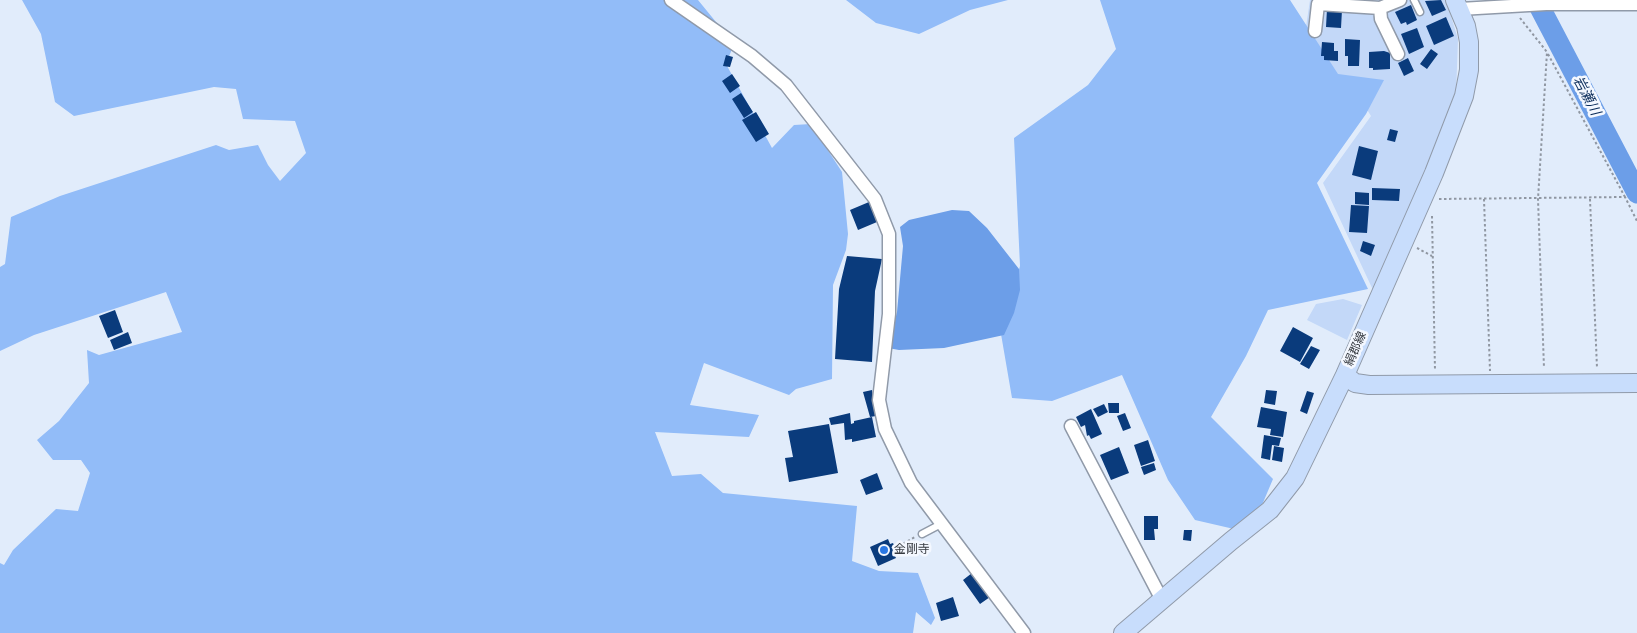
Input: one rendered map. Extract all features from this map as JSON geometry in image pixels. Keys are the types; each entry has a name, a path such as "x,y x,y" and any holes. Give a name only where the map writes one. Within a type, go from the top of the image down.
{"main road":[{"name":"絹郡線","path":"1123,633 1270,510 1295,478 1344,375 1404,240 1427,206 1464,96 1469,70 1469,42 1458,4"},
{"path":"1344,375 1356,383 1369,385 1637,383"}],"street":[{"path":"671,0 752,56 786,85 874,199 889,234 889,314 880,384 881,416 893,449 911,483 1024,633"},
{"path":"1315,31 1318,4 1380,8 1400,0"},
{"path":"1458,4 1515,6 1637,4"},
{"path":"1380,8 1381,19 1398,54"},
{"path":"1071,426 1162,600"}],"lane":[{"path":"1414,0 1420,12"},
{"path":"922,534 941,524"}],"path":[{"path":"1515,6 1547,52 1637,221"},
{"path":"1544,383 1538,199 1547,52"},
{"path":"1436,383 1433,257 1427,206 1484,199 1590,199 1625,197"},
{"path":"1484,199 1491,383"},
{"path":"1590,199 1597,383"},
{"path":"1404,240 1433,257"},
{"path":"899,546 922,534"}],"shaded area":[{"path":"22,0 698,0 734,44 726,64 772,148 794,125 811,124 842,172 848,234 846,250 833,285 832,379 796,389 789,395 704,363 690,405 759,415 749,437 655,432 672,476 701,474 723,493 857,506 852,561 879,571 918,573 935,618 931,625 916,612 913,633 0,633 0,563 4,565 13,550 56,509 78,511 90,473 81,460 53,460 37,440 59,421 89,383 87,350 99,355 182,332 166,292 34,335 0,351 0,267 5,264 11,217 60,196 216,145 229,150 258,145 268,165 280,181 306,153 295,121 243,119 236,89 214,87 74,116 55,102 41,34"},
{"path":"846,0 1008,0 970,10 919,34 876,23"},
{"path":"1100,0 1290,0 1338,74 1384,80 1366,114 1317,183 1368,289 1268,310 1246,356 1211,417 1273,479 1262,505 1234,529 1195,520 1168,480 1122,375 1052,401 1012,398 1001,334 1020,266 1014,138 1088,85 1116,49"},
{"path":"1310,0 1446,0 1458,39 1456,94 1445,129 1373,290 1323,183 1371,116 1361,100 1333,81 1306,27"},
{"path":"952,210 969,211 987,228 1019,269 1020,290 1014,313 1004,335 944,348 899,350 888,348 897,312 903,246 900,227 909,220"},
{"path":"1343,299 1362,305 1347,340 1307,320 1316,304"}],"building":[{"path":"1441,0 1446,10 1432,16 1425,1"},
{"path":"1411,5 1417,20 1407,25 1406,22 1401,24 1395,12"},
{"path":"1327,9 1342,10 1341,28 1326,27"},
{"path":"1446,17 1454,36 1434,45 1426,26"},
{"path":"1417,28 1424,47 1409,54 1401,34"},
{"path":"1345,39 1360,40 1359,66 1348,66 1348,56 1345,56"},
{"path":"1322,42 1334,43 1334,51 1338,51 1338,61 1324,60 1324,56 1321,56"},
{"path":"1431,49 1438,54 1427,69 1420,64"},
{"path":"1384,51 1390,53 1390,69 1373,70 1373,68 1369,68 1369,52"},
{"path":"726,55 733,57 730,67 723,66"},
{"path":"1408,58 1414,71 1404,76 1398,63"},
{"path":"732,74 740,86 730,93 722,81"},
{"path":"741,93 753,112 744,118 732,99"},
{"path":"756,112 769,134 756,142 742,120"},
{"path":"1390,129 1398,131 1395,142 1387,140"},
{"path":"1359,146 1378,151 1371,180 1352,175"},
{"path":"1372,188 1400,189 1399,201 1372,200"},
{"path":"1355,192 1369,193 1369,205 1355,204"},
{"path":"869,202 877,222 858,230 850,210"},
{"path":"1351,205 1369,206 1367,233 1349,232"},
{"path":"1363,241 1375,245 1371,256 1360,251"},
{"path":"847,256 882,259 875,291 872,362 835,359 839,289"},
{"path":"115,310 123,332 108,338 99,316"},
{"path":"1293,327 1313,338 1300,362 1280,351"},
{"path":"128,332 132,343 114,350 110,340"},
{"path":"1311,346 1320,350 1309,369 1300,364"},
{"path":"872,390 876,416 870,417 863,392"},
{"path":"1266,390 1277,391 1275,405 1264,403"},
{"path":"1307,391 1314,393 1307,414 1300,411"},
{"path":"1108,403 1119,403 1119,413 1109,413"},
{"path":"1104,404 1108,412 1098,417 1093,409"},
{"path":"1261,407 1287,412 1283,437 1270,435 1271,429 1257,427"},
{"path":"1091,409 1102,434 1091,439 1089,435 1087,436 1085,425 1081,427 1076,417"},
{"path":"850,413 851,424 854,421 872,417 876,437 852,442 852,439 845,440 844,423 831,425 829,418"},
{"path":"1125,413 1131,428 1123,431 1117,416"},
{"path":"829,424 838,473 789,482 785,458 793,457 788,431"},
{"path":"1264,435 1281,438 1279,446 1272,445 1270,460 1261,458"},
{"path":"1148,440 1155,461 1141,466 1134,445"},
{"path":"1274,446 1284,448 1282,462 1272,460"},
{"path":"1119,447 1129,473 1111,480 1100,455"},
{"path":"1154,463 1156,470 1144,475 1141,467"},
{"path":"877,473 883,489 866,495 860,480"},
{"path":"1144,516 1158,516 1158,529 1154,529 1155,540 1144,540"},
{"path":"1184,530 1192,530 1191,541 1183,540"},
{"name":"金剛寺","path":"888,539 890,544 893,543 897,552 894,554 896,558 878,566 870,547"},
{"path":"972,573 990,597 980,604 963,580"},
{"path":"953,597 959,616 941,621 936,603"}],"waterway":[{"name":"岩瀬川","path":"1536,0 1637,193"}],"place":[{"name":"金剛寺","path":"884,550"}]}
